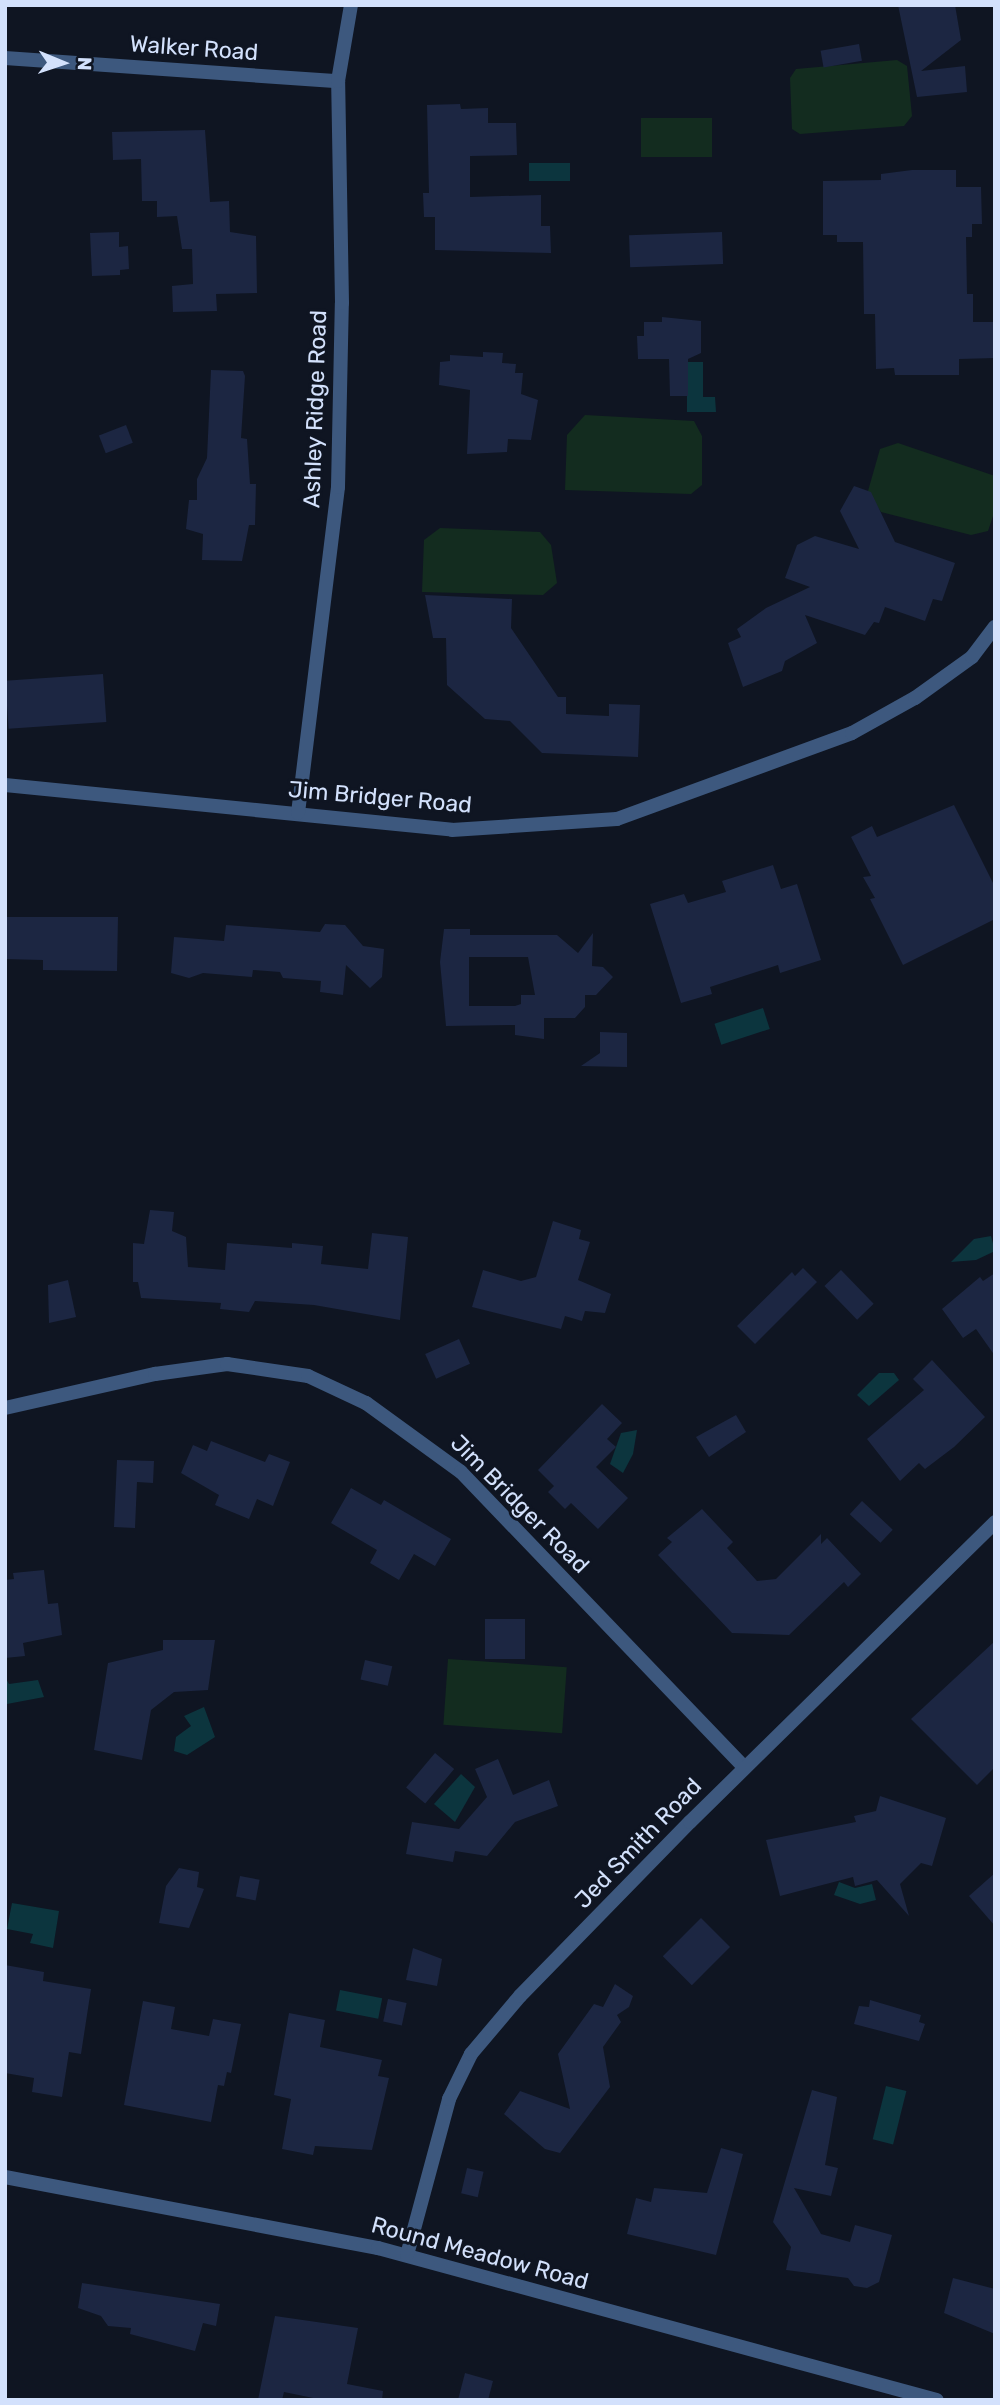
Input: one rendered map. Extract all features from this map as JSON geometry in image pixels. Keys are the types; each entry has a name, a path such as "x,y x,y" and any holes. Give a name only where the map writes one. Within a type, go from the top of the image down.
{"street":[{"name":"Ashley Ridge Road","path":"298,813 338,487 342,303 338,80 351,5"},
{"name":"Walker Road","path":"5,58 338,80"},
{"name":"Jim Bridger Road","path":"5,785 452,830 617,819 852,733 915,698 971,657 995,627"},
{"name":"Jim Bridger Road","path":"5,1408 155,1374 227,1364 308,1376 366,1403 461,1472 744,1767"},
{"name":"Jed Smith Road","path":"407,2255 449,2099 471,2054 520,1996 744,1767 995,1522"},
{"name":"Round Meadow Road","path":"5,2177 407,2255 937,2400"}],"shaded area":[{"path":"897,60 907,66 912,116 904,126 800,134 792,129 790,78 796,69"},
{"path":"641,118 712,118 712,157 641,157"},
{"path":"529,163 570,163 570,181 529,181"},
{"path":"687,362 703,362 703,397 715,397 716,412 687,412"},
{"path":"585,415 694,421 702,436 702,485 691,494 565,490 567,435"},
{"path":"898,443 995,476 995,510 988,531 971,535 881,512 868,491 880,449"},
{"path":"440,528 540,532 551,545 557,583 543,595 422,592 424,540"},
{"path":"763,1008 770,1029 721,1045 714,1024"},
{"path":"991,1236 995,1251 976,1260 951,1262 974,1239"},
{"path":"879,1373 894,1373 899,1380 869,1406 857,1395"},
{"path":"637,1430 633,1454 623,1473 610,1464 621,1433"},
{"path":"448,1659 567,1667 562,1733 443,1725"},
{"path":"5,1677 9,1684 38,1680 44,1697 7,1704"},
{"path":"204,1707 215,1737 187,1755 174,1751 176,1737 191,1726 184,1716"},
{"path":"461,1774 475,1787 455,1822 434,1804"},
{"path":"839,1882 855,1888 872,1884 876,1900 860,1904 834,1895"},
{"path":"12,1903 59,1911 53,1948 30,1943 33,1934 7,1929"},
{"path":"340,1990 382,1998 378,2019 336,2011"},
{"path":"886,2086 906,2091 893,2144 873,2139"}],"building":[{"path":"898,5 955,5 961,40 921,71 965,66 967,92 917,97"},
{"path":"859,44 862,61 824,68 821,51"},
{"path":"460,104 461,109 488,108 488,123 516,123 517,155 470,156 470,197 541,195 541,226 550,226 551,253 435,250 435,217 424,217 423,193 429,193 427,105"},
{"path":"205,130 210,202 229,201 230,232 256,236 257,293 216,294 217,311 173,312 172,286 193,284 192,249 182,249 177,216 157,217 157,201 142,201 141,159 113,160 112,132"},
{"path":"912,170 956,170 956,187 981,187 982,224 972,224 972,237 966,237 967,294 973,294 973,322 995,322 995,358 959,359 959,375 895,375 894,368 876,369 875,314 864,314 863,242 837,242 837,235 823,235 823,181 881,180 881,174"},
{"path":"119,232 119,247 128,246 129,269 120,270 120,275 92,276 90,233"},
{"path":"722,232 723,264 630,267 629,235"},
{"path":"662,317 701,321 701,353 688,359 688,396 670,396 669,359 638,359 637,336 644,336 644,322 662,322"},
{"path":"483,352 503,353 502,363 516,364 515,373 523,373 521,394 538,400 531,440 508,439 507,452 467,454 470,390 439,385 440,362 450,361 450,355 483,357"},
{"path":"211,370 243,371 245,376 241,438 247,439 250,484 256,484 255,525 249,525 242,561 202,560 203,534 186,529 189,500 197,500 197,479 207,458"},
{"path":"126,425 133,443 106,453 99,435"},
{"path":"854,486 871,492 895,542 955,563 942,601 933,599 925,621 885,607 879,623 874,622 865,635 805,615 817,643 785,661 782,671 743,687 728,643 741,637 737,629 766,608 810,587 785,578 797,545 815,536 859,549 840,511"},
{"path":"425,595 512,599 511,628 558,697 566,697 566,714 609,716 609,704 640,705 638,757 542,753 510,721 485,719 447,685 446,638 433,638"},
{"path":"103,674 106,722 9,729 5,681"},
{"path":"954,805 995,887 995,919 903,965 870,899 875,898 863,877 871,876 851,837 872,826 877,837"},
{"path":"773,865 781,889 797,884 821,960 780,973 778,965 710,987 712,994 681,1003 650,904 684,894 688,903 726,892 722,881"},
{"path":"5,917 118,917 117,971 43,970 43,960 5,959"},
{"path":"325,924 345,925 363,946 384,949 382,977 370,988 346,965 343,995 320,992 321,981 283,978 280,972 253,970 252,977 203,973 189,978 171,973 174,937 224,941 226,925 320,932"},
{"path":"444,929 470,929 470,935 557,935 578,953 593,933 592,966 603,967 613,977 596,995 585,995 585,1007 575,1018 544,1018 544,1039 515,1035 515,1025 446,1026 440,962","holes":["469,957 528,957 535,995 521,995 521,1004 515,1006 469,1006"]},
{"path":"600,1032 627,1033 627,1067 581,1066 600,1053"},
{"path":"150,1210 174,1212 172,1231 186,1237 188,1267 225,1270 227,1243 292,1248 292,1243 323,1246 321,1264 368,1269 372,1233 408,1237 400,1320 314,1305 255,1301 249,1312 220,1309 221,1303 141,1298 138,1282 133,1282 133,1243 144,1244"},
{"path":"553,1221 581,1230 579,1239 590,1242 578,1280 611,1294 605,1313 585,1311 582,1321 565,1316 561,1329 472,1307 483,1270 521,1281 536,1277"},
{"path":"803,1268 817,1282 755,1344 737,1326 792,1272 795,1276"},
{"path":"841,1270 874,1304 857,1320 824,1286"},
{"path":"995,1273 995,1356 976,1329 963,1338 942,1309 980,1277 983,1281"},
{"path":"68,1280 76,1317 49,1323 48,1285"},
{"path":"459,1339 470,1364 436,1379 425,1354"},
{"path":"932,1360 985,1417 954,1447 925,1469 919,1463 900,1481 867,1439 924,1390 913,1379"},
{"path":"602,1404 622,1423 607,1439 616,1447 596,1467 628,1498 598,1529 571,1503 565,1509 548,1492 554,1486 538,1470"},
{"path":"736,1415 746,1432 709,1457 696,1437"},
{"path":"211,1441 265,1462 269,1454 290,1462 273,1506 257,1499 249,1519 215,1505 219,1495 181,1473 193,1445 207,1451"},
{"path":"117,1460 154,1461 153,1483 137,1482 135,1528 114,1527"},
{"path":"351,1488 381,1505 384,1500 451,1539 435,1566 414,1554 399,1580 370,1563 377,1550 331,1523"},
{"path":"862,1501 893,1530 880,1543 850,1514"},
{"path":"702,1509 733,1542 727,1548 757,1581 776,1579 821,1534 821,1544 827,1538 861,1574 848,1587 844,1582 789,1635 732,1633 658,1555 672,1542 667,1538"},
{"path":"44,1570 48,1604 58,1603 62,1635 23,1643 25,1656 5,1658 5,1580 14,1579 13,1573"},
{"path":"485,1619 525,1619 525,1659 485,1659"},
{"path":"163,1640 215,1640 208,1690 174,1692 151,1710 142,1760 94,1750 108,1663 163,1650"},
{"path":"995,1641 995,1767 977,1785 911,1719"},
{"path":"365,1660 392,1666 388,1686 361,1679"},
{"path":"435,1753 454,1769 425,1804 406,1787"},
{"path":"498,1759 513,1795 549,1780 558,1806 515,1822 487,1856 455,1851 453,1862 406,1854 412,1822 459,1829 487,1797 475,1769"},
{"path":"880,1796 946,1818 932,1866 921,1863 900,1884 909,1916 877,1880 855,1886 853,1877 780,1896 766,1840 856,1822 854,1816 876,1811"},
{"path":"179,1868 199,1872 197,1887 204,1889 189,1928 159,1923 166,1886"},
{"path":"995,1873 995,1926 969,1896"},
{"path":"240,1876 260,1880 256,1900 236,1897"},
{"path":"701,1918 730,1947 692,1985 663,1956"},
{"path":"413,1948 442,1959 437,1986 406,1980"},
{"path":"5,1965 44,1972 43,1981 91,1989 81,2054 69,2052 62,2097 32,2092 34,2078 5,2073"},
{"path":"615,1984 633,1996 629,2007 617,2015 621,2022 603,2047 610,2087 560,2153 545,2149 504,2114 520,2091 570,2109 558,2054 594,2004 603,2007"},
{"path":"388,1999 407,2003 402,2025 383,2021"},
{"path":"870,2000 921,2015 919,2022 925,2024 919,2041 854,2024 859,2006 869,2007"},
{"path":"143,2001 175,2007 171,2029 209,2036 213,2019 241,2024 231,2073 227,2072 224,2086 218,2085 211,2122 124,2105"},
{"path":"289,2013 325,2020 320,2047 382,2060 378,2076 389,2078 372,2150 315,2146 313,2155 282,2149 291,2099 274,2095"},
{"path":"812,2090 837,2097 825,2165 838,2168 831,2196 794,2188 821,2234 850,2242 855,2225 892,2235 879,2282 867,2288 854,2286 848,2278 786,2270 791,2247 773,2222"},
{"path":"721,2148 743,2154 716,2255 627,2234 636,2198 651,2202 654,2188 707,2193"},
{"path":"467,2168 484,2172 478,2197 461,2193"},
{"path":"953,2278 995,2289 995,2334 944,2313"},
{"path":"82,2283 220,2304 216,2326 203,2323 195,2351 130,2334 131,2328 108,2326 101,2316 78,2308"},
{"path":"275,2316 358,2328 347,2384 383,2391 382,2400 323,2400 284,2392 282,2400 258,2400"},
{"path":"465,2373 493,2381 488,2400 458,2400"}]}
